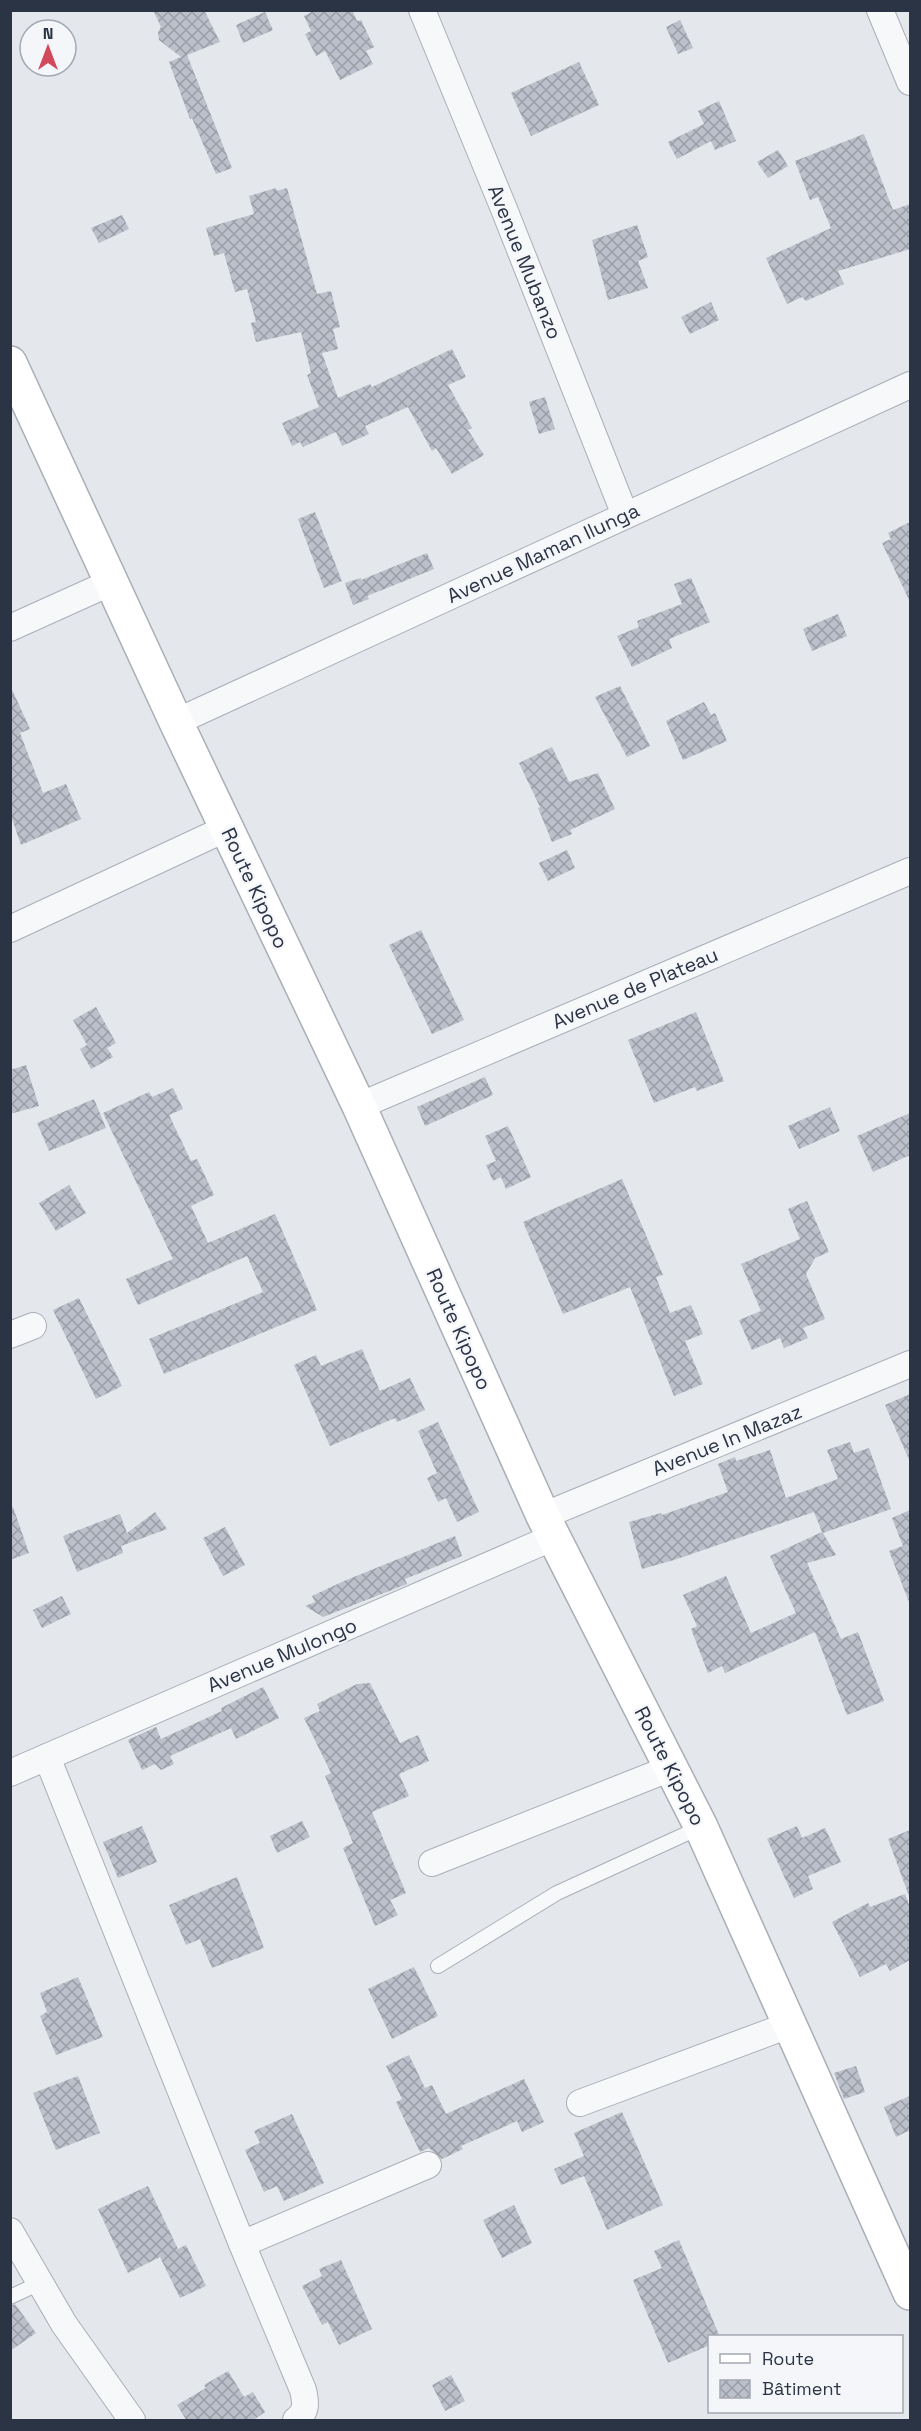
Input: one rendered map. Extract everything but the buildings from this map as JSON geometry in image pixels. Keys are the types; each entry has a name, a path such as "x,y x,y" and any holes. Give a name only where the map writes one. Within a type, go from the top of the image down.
{"main road":[{"name":"Route Kipopo","path":"10,363 176,722 359,1106 548,1527 701,1827 910,2293"}],"street":[{"name":"Avenue Mubanzo","path":"422,10 504,208 625,515"},
{"path":"880,10 910,82"},
{"name":"Avenue Maman Ilunga","path":"176,722 910,385"},
{"path":"10,628 112,582"},
{"path":"10,929 227,828"},
{"name":"Avenue de Plateau","path":"359,1106 910,871"},
{"name":"Avenue In Mazaz","path":"548,1527 910,1364"},
{"name":"Avenue Mulongo","path":"10,1773 548,1527"},
{"path":"47,1757 242,2244 303,2390 305,2408 303,2415 296,2421"},
{"path":"432,1863 671,1768"},
{"path":"580,2103 789,2025"},
{"path":"242,2244 428,2165"},
{"path":"10,2231 71,2333 132,2421"}],"lane":[{"path":"438,1966 557,1893 701,1827"},
{"path":"10,2296 40,2283"}]}
